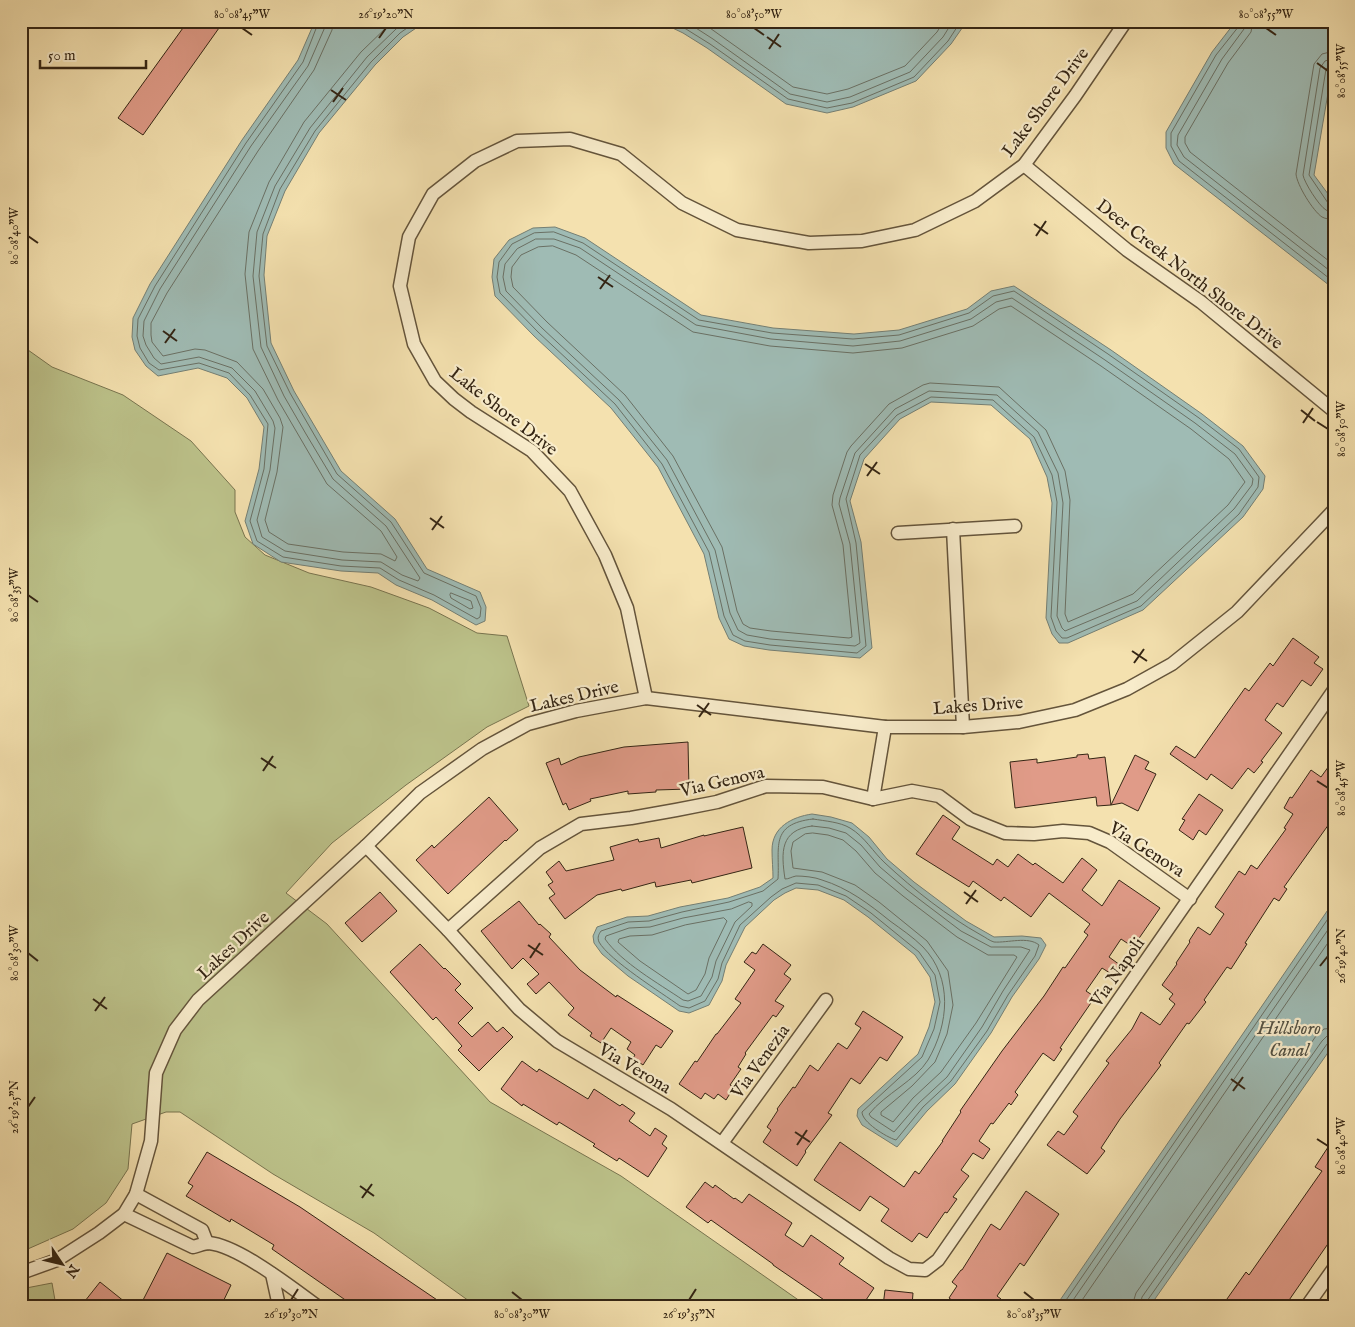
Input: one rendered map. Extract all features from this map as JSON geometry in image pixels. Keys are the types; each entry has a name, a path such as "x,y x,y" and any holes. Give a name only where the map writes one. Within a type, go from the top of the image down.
{"street":[{"name":"Lake Shore Drive","path":"646,698 627,608 605,555 570,491 532,452 454,399 436,381 414,344 400,286 408,237 433,194 475,161 517,141 570,139 622,154 682,203 737,230 809,244 862,241 915,230 975,201 1024,165 1075,96 1126,21"},
{"name":"Deer Creek North Shore Drive","path":"1024,165 1128,250 1201,302 1334,411"},
{"name":"Lakes Drive","path":"21,1273 57,1260 99,1233 124,1214 136,1194 151,1141 156,1073 174,1030 198,1000 420,794 482,750 528,724 576,711 646,698 885,727 962,727 1019,722 1074,710 1127,689 1172,664 1237,612 1334,510"},
{"path":"898,533 1015,526"},
{"path":"952,529 962,727"},
{"name":"Via Napoli","path":"925,1270 938,1260 1334,690"},
{"path":"873,799 885,727"},
{"name":"Via Genova","path":"448,930 540,848 581,824 631,818 717,802 766,786 823,787 873,799 912,791 939,796 970,819 1005,832 1034,834 1063,831 1089,833 1110,842 1190,899"},
{"name":"Via Verona","path":"366,846 448,930 519,1009 557,1041 671,1109 889,1258 909,1269 925,1270"},
{"name":"Via Venezia","path":"722,1143 826,1000"},
{"path":"136,1194 202,1230 207,1243"},
{"path":"124,1214 193,1247 207,1243 228,1249 272,1274 318,1306"},
{"path":"1308,1306 1334,1268"},
{"path":"272,1274 279,1306"}],"green space":[{"path":"21,345 52,367 123,395 191,441 235,490 235,512 245,537 265,555 309,573 371,587 429,608 477,633 507,636 529,706 487,727 406,785 332,843 286,893 327,924 490,1102 621,1176 807,1306 476,1306 374,1233 273,1174 180,1112 166,1112 132,1124 128,1169 106,1203 73,1229 21,1252"},
{"path":"52,1283 56,1306 21,1306 21,1289"}],"water":[{"path":"315,21 430,21 403,37 375,65 319,133 285,191 267,236 264,275 271,343 294,391 341,471 395,519 427,569 480,592 486,607 485,621 476,625 432,600 396,585 378,573 341,571 281,562 253,544 245,521 259,469 264,427 247,398 227,378 198,368 158,376 146,366 135,350 132,337 133,318 150,284 242,140 298,60"},
{"path":"658,21 967,21 951,44 916,81 853,107 827,113 786,104 707,48 683,33"},
{"path":"1236,21 1334,21 1334,58 1314,175 1334,202 1334,289 1174,164 1166,148 1166,132 1212,52"},
{"path":"555,227 585,238 701,315 773,328 854,334 899,330 967,309 991,291 1014,286 1111,350 1202,414 1243,446 1265,476 1263,489 1243,517 1143,610 1068,643 1059,643 1052,634 1046,618 1052,503 1047,477 1030,439 991,405 931,402 900,419 864,459 850,501 861,542 872,648 860,658 744,646 729,639 719,618 704,554 658,467 611,408 534,336 495,296 492,277 494,259 509,240 533,228"},
{"path":"812,814 852,823 869,837 887,859 914,882 966,921 994,937 1022,936 1041,938 1046,945 991,1033 955,1084 927,1111 897,1147 862,1125 857,1116 858,1109 918,1054 929,1027 935,1002 930,977 915,955 844,900 818,890 796,888 774,900 745,927 726,965 722,981 709,1005 689,1013 679,1011 628,976 602,954 594,943 593,936 597,927 627,917 648,916 680,907 728,898 760,887 773,878 772,850 775,835 779,829 797,818"},
{"name":"Hillsboro Canal","path":"1334,901 1334,1044 1150,1306 1056,1306"}],"building":[{"path":"188,21 224,21 143,135 118,118"},
{"path":"1293,638 1319,657 1314,663 1323,669 1311,686 1302,680 1283,707 1277,703 1265,720 1282,733 1254,773 1248,768 1232,789 1211,774 1207,780 1170,754 1176,746 1195,758 1245,688 1249,691 1270,663 1273,666"},
{"path":"688,742 689,789 656,790 656,792 628,794 628,791 590,799 591,801 569,810 566,803 563,805 546,763 559,758 561,765 579,757 624,747"},
{"path":"1088,754 1089,759 1105,757 1111,805 1097,806 1096,797 1015,808 1010,762 1037,759 1037,763"},
{"path":"1135,755 1149,762 1145,769 1156,774 1138,811 1122,803 1111,805"},
{"path":"1334,759 1334,817 1284,887 1287,889 1279,901 1274,898 1231,969 1227,967 1204,1000 1206,1002 1189,1024 1187,1023 1159,1063 1161,1065 1120,1119 1101,1148 1105,1151 1087,1174 1047,1145 1058,1131 1064,1135 1078,1116 1073,1112 1109,1063 1106,1061 1132,1029 1141,1012 1160,1025 1175,1004 1169,999 1173,994 1162,985 1177,964 1198,927 1210,935 1224,914 1215,907 1239,871 1245,875 1251,865 1257,869 1286,829 1284,828 1293,814 1284,808 1290,797 1292,798 1311,770 1321,777"},
{"path":"1199,794 1223,810 1206,835 1199,830 1193,840 1179,830 1185,820 1182,819"},
{"path":"489,797 518,830 448,894 416,860 432,845 434,848"},
{"path":"943,815 960,827 952,839 993,865 997,859 1008,867 1018,854 1033,865 1035,863 1063,883 1082,858 1097,870 1082,890 1102,906 1119,880 1160,908 1133,947 1121,939 1109,957 1120,965 1113,975 1102,968 1086,991 1095,997 1060,1048 1062,1049 1054,1061 1043,1053 1015,1092 1018,1095 1011,1105 1009,1103 993,1124 991,1123 979,1141 990,1149 983,1159 973,1153 961,1170 969,1176 953,1197 957,1199 947,1213 945,1212 927,1238 919,1233 912,1242 881,1221 889,1209 870,1196 860,1211 814,1180 840,1142 904,1187 915,1171 919,1174 1002,1051 1088,935 1084,932 1090,924 1049,893 1031,917 1004,897 1001,901 973,881 969,887 916,854"},
{"path":"743,827 752,868 692,883 691,880 656,887 655,882 622,891 621,889 597,895 565,919 549,898 555,894 548,885 553,882 546,872 559,861 566,871 614,860 610,847 638,839 639,842 659,838 661,848 704,835"},
{"path":"380,892 397,911 362,942 345,923"},
{"path":"519,901 539,925 551,934 549,937 580,970 616,997 617,995 673,1031 661,1048 656,1045 643,1065 633,1058 635,1055 627,1049 631,1042 611,1028 601,1043 590,1036 592,1033 568,1015 574,1008 549,982 536,994 527,984 539,974 523,958 512,969 481,931"},
{"path":"420,944 461,984 455,990 473,1008 458,1023 472,1037 488,1022 497,1032 503,1027 513,1037 479,1071 458,1050 462,1046 436,1017 433,1020 390,972"},
{"path":"763,944 791,965 784,974 791,979 775,1001 784,1006 776,1017 773,1015 745,1053 738,1067 741,1069 730,1085 734,1087 726,1100 718,1094 714,1099 705,1093 701,1099 679,1084 741,1003 735,999 755,970 744,962 752,952 756,954"},
{"path":"863,1011 903,1037 887,1061 880,1057 860,1084 851,1078 828,1113 832,1115 805,1151 797,1166 763,1142 771,1130 767,1127 777,1109 793,1087 795,1088 810,1065 818,1071 838,1043 847,1049 861,1028 855,1024"},
{"path":"522,1061 537,1072 539,1069 588,1099 594,1089 620,1106 622,1104 635,1113 629,1121 650,1136 655,1128 667,1136 662,1144 667,1148 648,1177 619,1158 617,1161 593,1146 595,1144 559,1122 557,1125 523,1104 522,1106 501,1089"},
{"path":"1334,1138 1334,1235 1285,1306 1222,1306 1246,1272 1249,1275 1322,1171 1315,1167"},
{"path":"207,1152 300,1207 446,1306 354,1306 272,1249 274,1245 231,1219 230,1222 186,1196 193,1186 188,1183"},
{"path":"705,1182 713,1188 715,1185 742,1203 749,1194 792,1223 785,1235 803,1247 811,1235 844,1258 839,1264 874,1288 862,1306 833,1306 711,1220 708,1223 686,1207"},
{"path":"1026,1191 1059,1214 1024,1266 1020,1263 997,1296 1001,1299 996,1306 960,1306 949,1298 957,1286 952,1282 962,1270 991,1224 1000,1230"},
{"path":"167,1253 231,1285 221,1306 140,1306"},
{"path":"100,1282 130,1306 81,1306"},
{"path":"885,1290 913,1293 912,1306 883,1306"}]}
